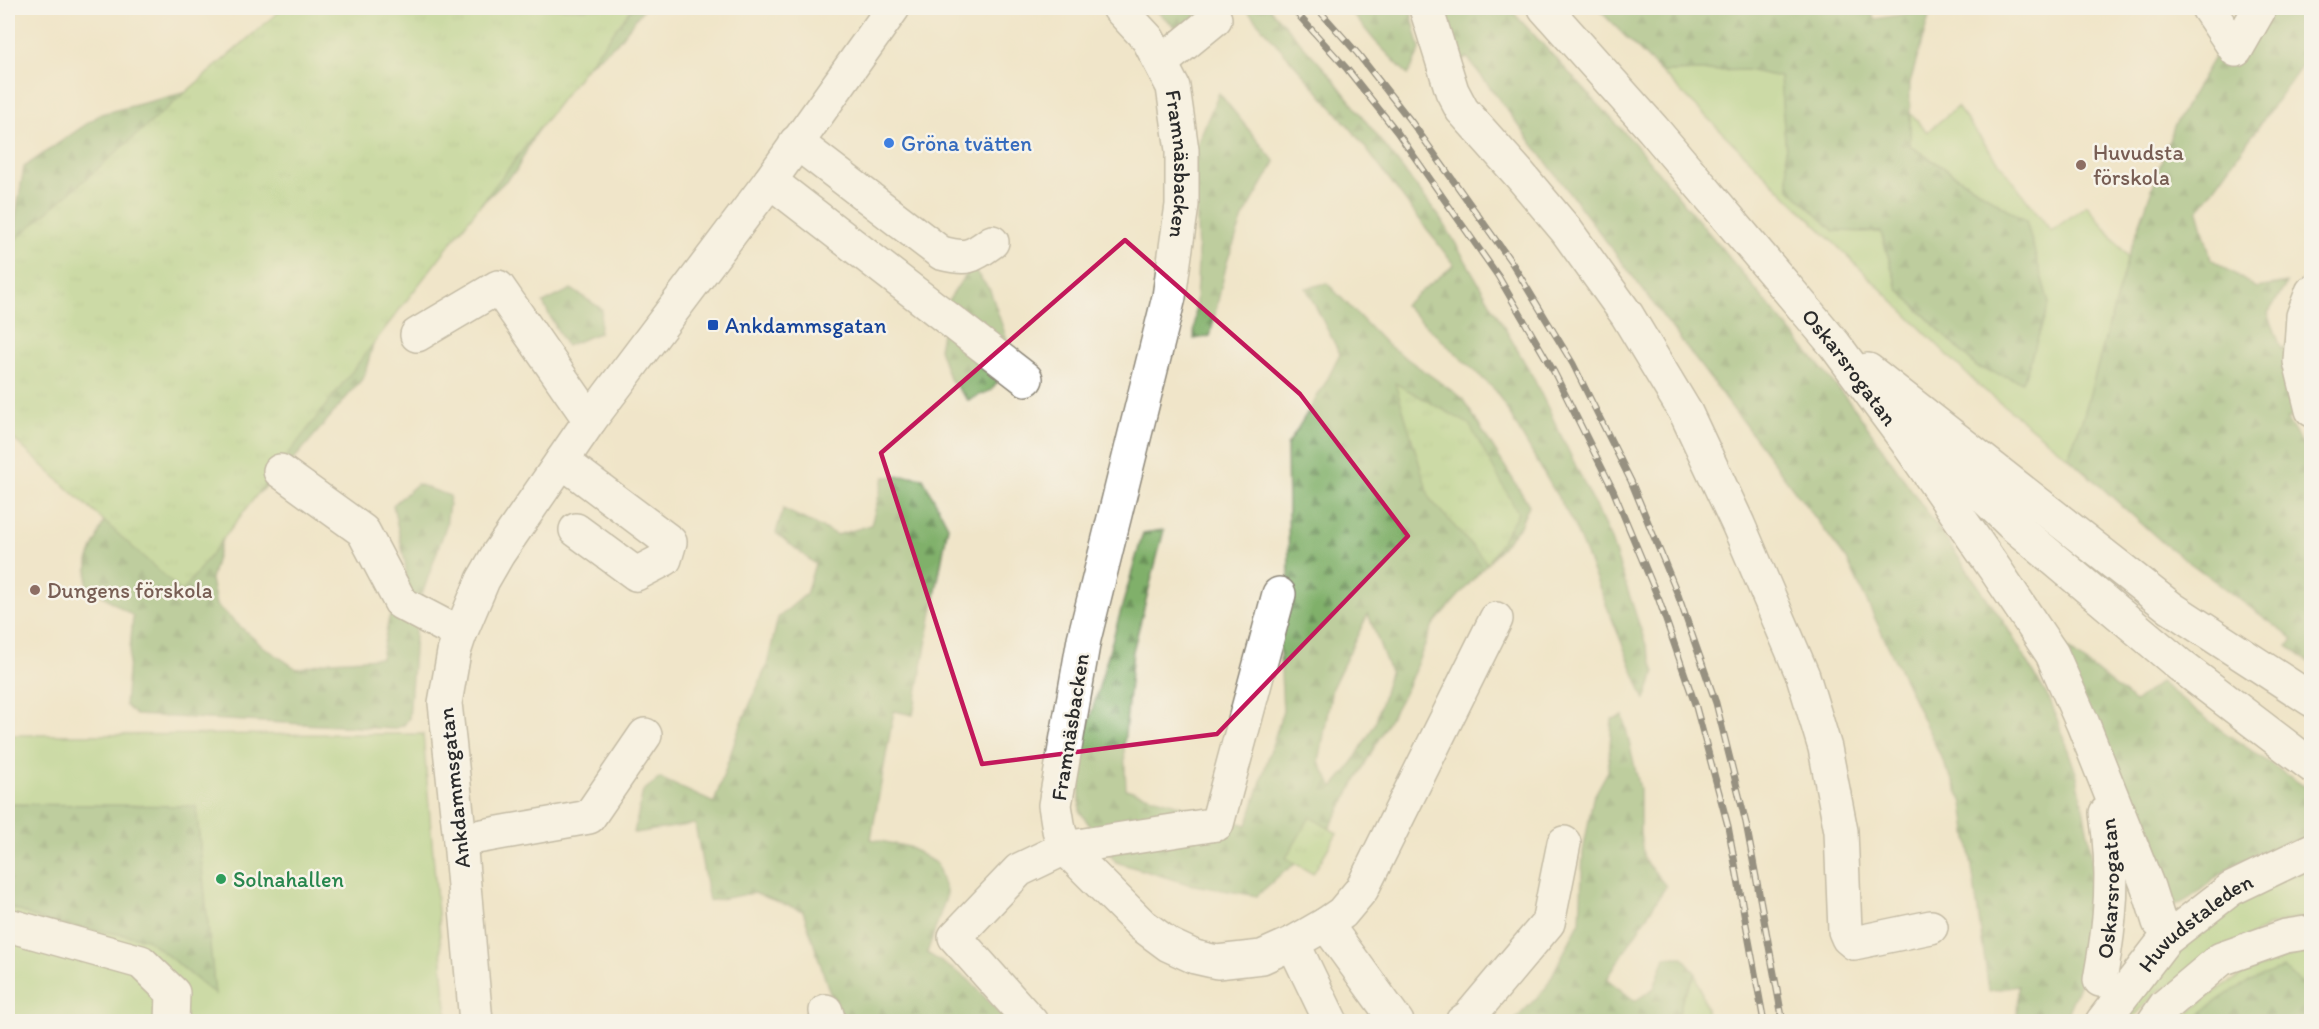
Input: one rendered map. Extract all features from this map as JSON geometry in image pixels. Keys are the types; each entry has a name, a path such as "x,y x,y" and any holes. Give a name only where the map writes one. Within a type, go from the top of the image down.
{"street":[{"name":"Ankdammsgatan","path":"476,1022 445,703 454,652 460,634 483,580 498,554 590,420 770,181 892,8"},
{"name":"Framnäsbacken","path":"1119,8 1148,39 1173,87 1182,150 1182,205 1177,253 1167,308 1084,639 1055,805 1065,848 1142,925 1169,945 1195,957 1217,962 1236,962 1262,957 1293,944 1342,913 1362,889 1496,619"},
{"path":"1426,8 1452,91 1462,110 1566,230 1627,315 1686,413 1738,524 1803,676 1825,748 1841,831 1845,931 1848,938 1854,943 1931,927"},
{"name":"Oskarsrogatan","path":"1545,8 1653,129 1834,345 1969,530 2052,654 2148,887 2159,922"},
{"path":"2208,8 2236,50 2259,8"},
{"path":"1161,63 1215,19"},
{"path":"796,142 941,253 957,257 971,256 992,242"},
{"path":"770,181 1026,379"},
{"path":"417,335 498,287 590,420"},
{"path":"2312,292 2303,316 2300,361 2312,410"},
{"path":"1834,345 2171,608 2312,700"},
{"path":"1834,345 1884,400 2011,523 2181,666 2312,766"},
{"path":"562,461 670,542 665,559 636,574 576,530"},
{"path":"280,471 363,531 401,603 460,634"},
{"path":"1031,1022 955,938 1019,870 1065,848 1216,824 1279,594"},
{"path":"460,840 589,817 645,735"},
{"name":"Oskarsrogatan","path":"2098,764 2111,847 2112,890 2109,932 2100,980"},
{"path":"1462,1022 1469,1017 1548,923 1564,843"},
{"name":"Huvudstaleden","path":"2102,1022 2165,940 2231,889 2312,850"},
{"path":"1326,924 1397,1022"},
{"path":"8,926 141,962 173,993 172,1022"},
{"name":"Huvudstaleden","path":"2154,1022 2165,1006 2221,959 2286,936 2312,932"},
{"path":"1293,944 1331,1022"}],"highlighted area":[{"path":"1125,240 1300,394 1408,536 1217,734 982,764 881,453"}],"green space":[{"path":"283,8 632,8 182,592 8,434 8,246"},
{"path":"515,8 644,8 617,43 558,89 516,171 387,294 364,377 279,477 228,517 211,579 216,605 261,645 297,669 331,661 381,658 389,618 408,595 405,562 393,505 417,484 450,496 446,526 417,609 409,718 404,725 394,729 136,715 125,705 133,616 87,585 88,561 109,508 10,252 24,167 101,114"},
{"path":"1153,8 1188,8 1197,16 1179,30"},
{"path":"1245,8 1269,8 1331,76 1442,220 1532,375 1610,537 1655,672 1645,700 1573,523 1496,391 1404,305 1454,265 1352,130"},
{"path":"1348,8 1410,8 1420,50 1408,75 1374,40"},
{"path":"1437,8 1509,8 1635,144 1855,409 2005,624 2051,702 2077,776 2090,844 2098,921 2079,985 2064,1021 2017,1021 2018,986 1989,991 1963,803 1847,560 1467,57 1454,69"},
{"path":"1597,8 1868,8 1875,19 1931,10 1910,83 1910,146 2026,221 2049,304 2023,382 1977,367 1898,289 1881,232 1834,231 1789,188 1780,77 1747,70 1661,72"},
{"path":"2273,8 2311,8 2311,53 2198,211 2211,259 2256,288 2287,283 2268,313 2282,350 2311,312 2311,416 2286,418 2311,459 2311,664 2288,646 2293,639 2163,543 2068,457 2084,415 2128,257 2174,126 2217,52 2257,34"},
{"path":"1747,70 1780,77 1789,188 1834,231 1881,232 1898,289 1977,367 2023,381 2049,304 2026,221 1910,146 1910,113 1927,132 1957,107 2051,231 2087,205 2128,257 2084,415 2068,457 1978,385 1661,72"},
{"path":"1219,93 1275,162 1243,218 1227,262 1210,336 1194,339 1198,261 1195,149"},
{"path":"971,266 990,290 1013,357 992,390 968,400 949,378 939,349 948,301"},
{"path":"1327,283 1385,343 1462,398 1529,505 1520,526 1433,625 1408,686 1318,849 1282,873 1257,896 1188,884 1116,862 1080,812 1079,757 1143,533 1164,530 1133,651 1124,744 1126,789 1247,825 1283,711 1279,634 1289,574 1287,446 1326,382 1340,354 1306,288","holes":["1368,614 1390,672 1375,724 1350,767 1333,787 1319,762 1332,688"]},
{"path":"571,289 602,309 599,333 566,346 543,303"},
{"path":"1395,383 1469,424 1518,513 1488,564 1430,499"},
{"path":"884,477 923,478 948,526 913,715 894,711 871,839 909,847 937,864 947,894 927,953 968,979 1007,1021 839,1021 803,911 754,893 709,901 695,824 634,833 643,791 660,778 714,803 739,729 767,665 778,618 806,594 815,564 776,533 783,509 837,535 871,525"},
{"path":"2056,639 2135,702 2160,682 2221,730 2311,791 2311,836 2249,857 2222,873 2182,903 2164,909"},
{"path":"1623,716 1640,789 1640,833 1644,860 1666,886 1607,979 1635,1001 1654,988 1665,957 1683,957 1696,974 1683,996 1677,1021 1514,1021 1545,989 1580,921 1583,852 1593,798 1608,771 1612,719"},
{"name":"Solnahallen","path":"423,734 447,1021 8,1022 8,735"},
{"path":"8,804 196,806 215,994 147,939 44,921 8,906"},
{"path":"1310,817 1337,833 1313,874 1286,858"},
{"path":"2311,868 2311,915 2268,926 2157,992 2130,1021 2118,1022 2157,967 2238,896"},
{"path":"2311,952 2311,1021 2181,1022 2209,996 2240,976 2275,961"},
{"path":"2283,968 2311,990 2311,1021 2192,1021 2212,1004 2234,990 2258,977"},
{"path":"1696,974 1706,1008 1707,1021 1677,1022 1683,996"}],"railway":[{"path":"1292,8 1347,69 1397,132 1498,276 1554,372 1613,490 1659,600 1696,707 1728,826 1764,1022"},
{"path":"1317,8 1358,54 1413,124 1512,263 1573,364 1631,481 1678,595 1716,703 1746,823 1783,1022"}],"place":[{"name":"Gröna tvätten","path":"889,143"},
{"name":"Huvudsta förskola","path":"2081,165"},
{"name":"Ankdammsgatan","path":"713,325"},
{"name":"Dungens förskola","path":"35,590"},
{"name":"Solnahallen","path":"221,879"}]}
